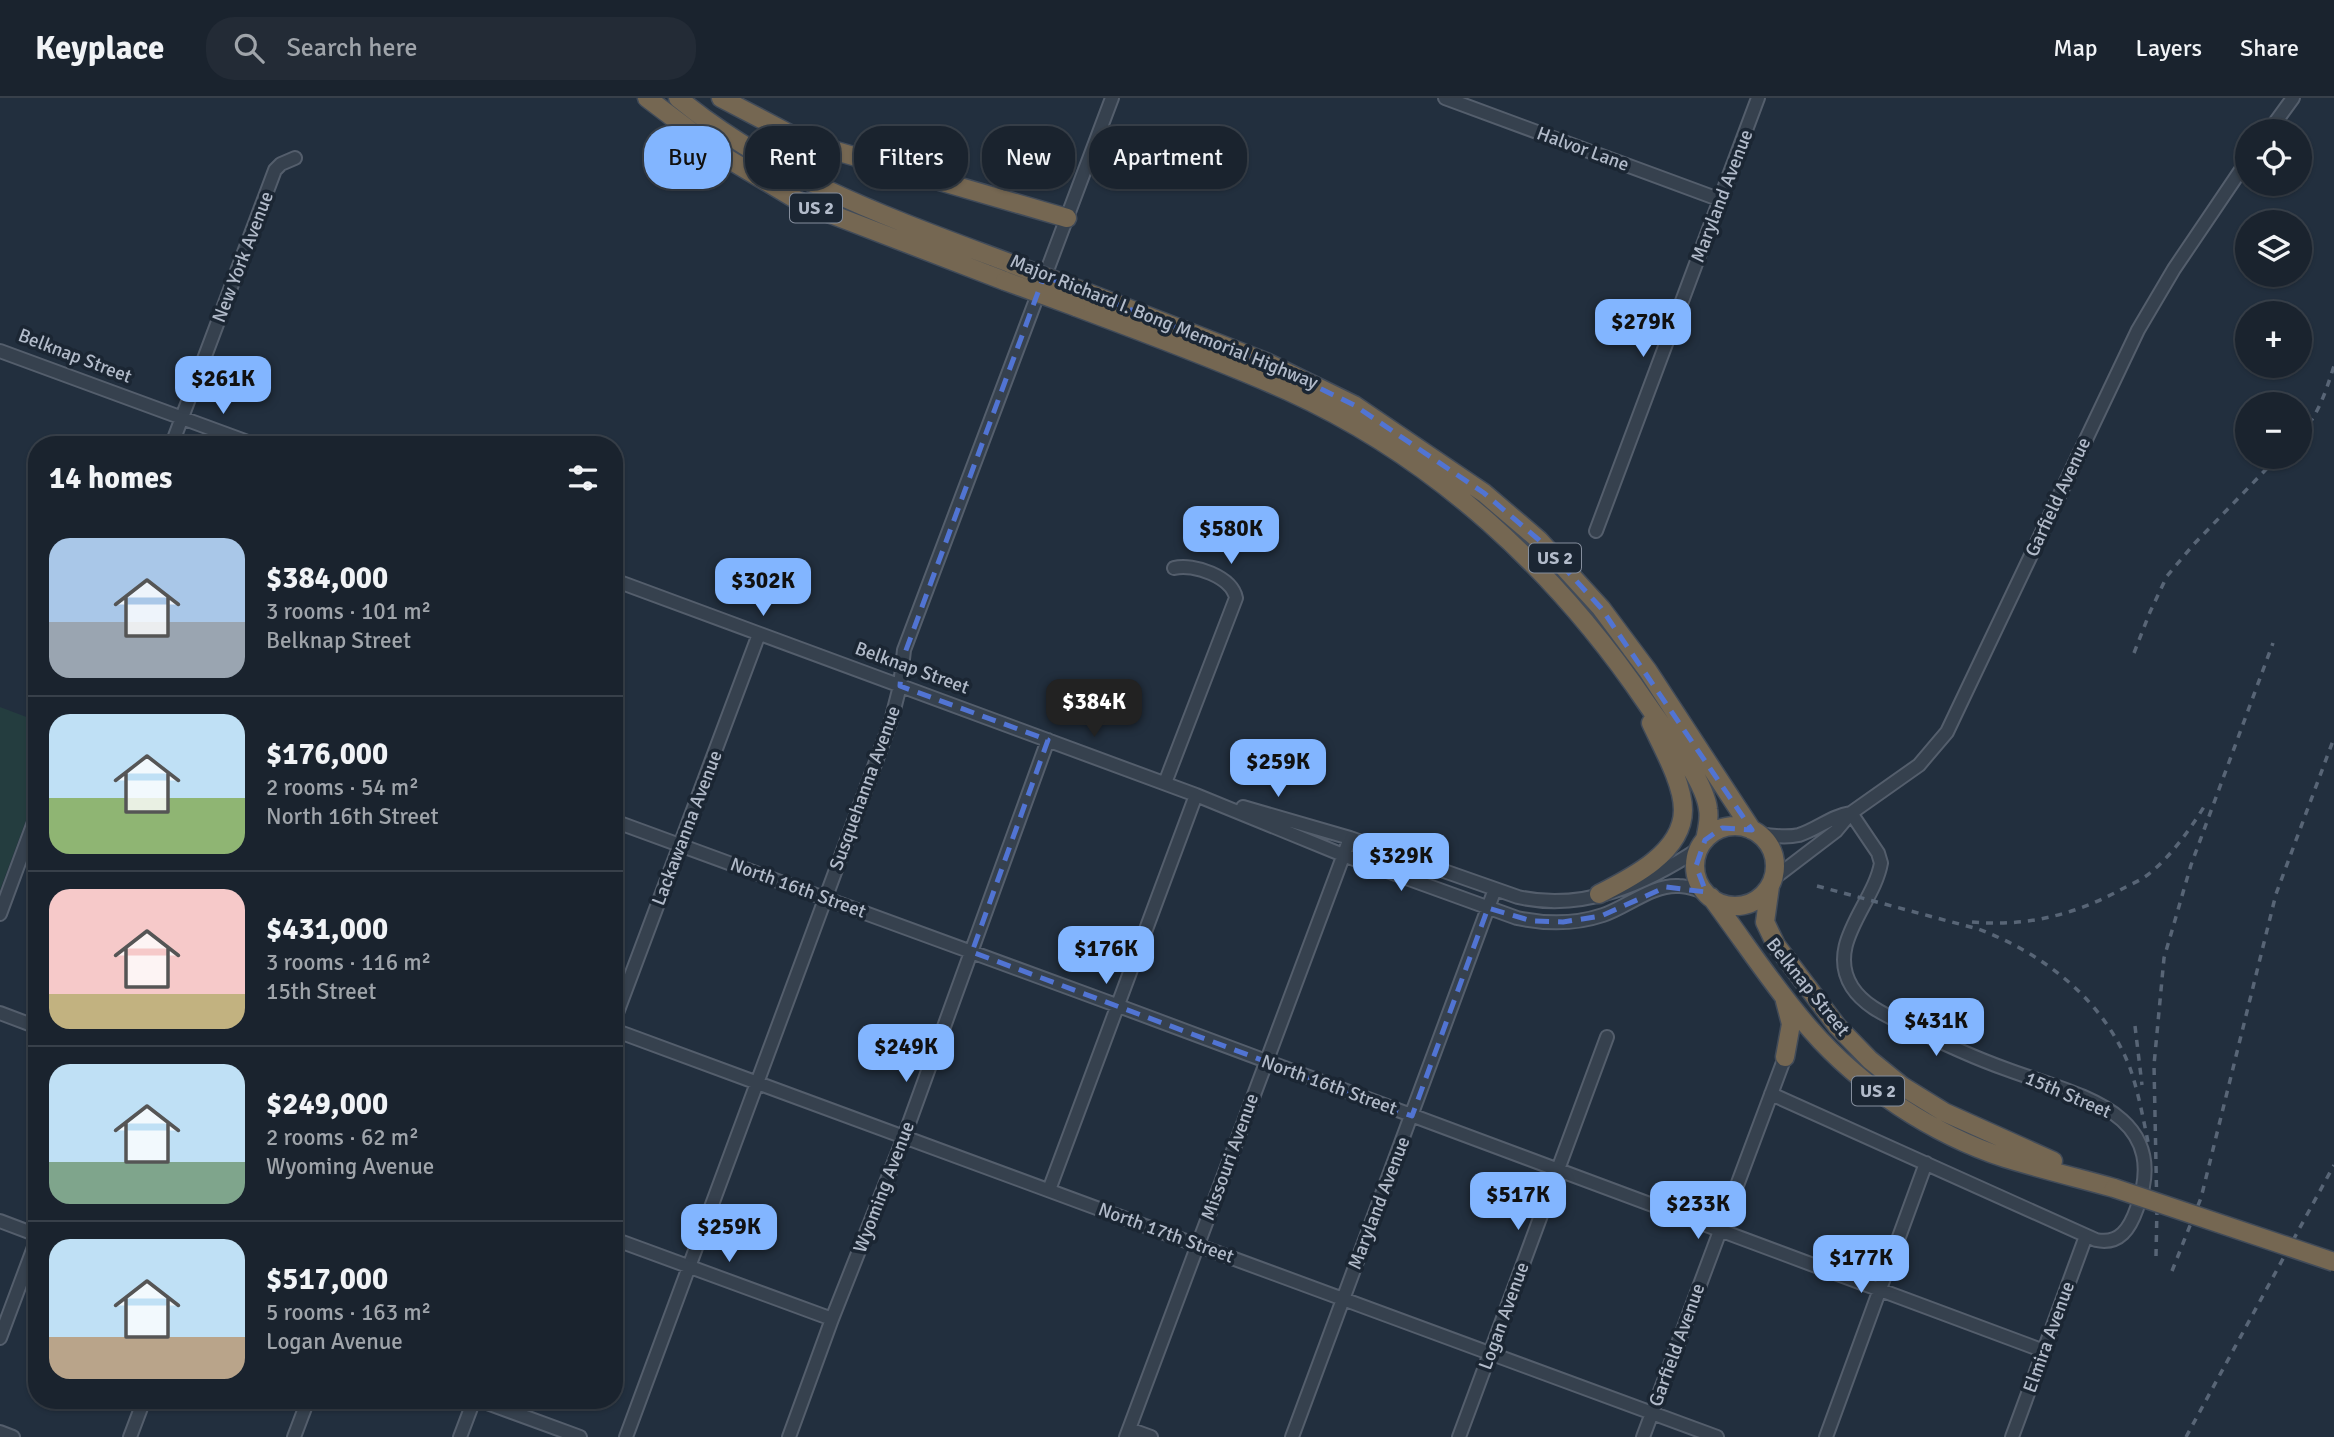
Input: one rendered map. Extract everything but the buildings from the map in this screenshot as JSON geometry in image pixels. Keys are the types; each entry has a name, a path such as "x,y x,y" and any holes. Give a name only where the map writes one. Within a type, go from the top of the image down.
{"highway":[{"name":"Major Richard I. Bong Memorial Highway","path":"647,98 725,157 803,203 1266,362 1354,405 1484,493 1539,540 1601,608 1648,671 1756,832"},
{"name":"Major Richard I. Bong Memorial Highway","path":"678,98 770,163 1009,272"},
{"path":"721,98 788,133 836,152 1067,218"},
{"name":"Major Richard I. Bong Memorial Highway","path":"1080,299 1289,391 1332,413 1413,463 1479,513 1553,584 1581,615 1670,736 1706,797 1709,810 1702,844"},
{"path":"1599,894 1637,872 1662,853 1681,822 1683,810 1679,791 1632,682"},
{"path":"1702,844 1713,833 1732,826 1756,832"},
{"name":"US 2","path":"1756,832 1772,849 1775,869 1771,883"},
{"name":"US 2","path":"1702,844 1696,857 1697,876 1708,895"},
{"path":"1708,895 1731,905 1743,905 1753,901 1771,883"},
{"name":"Belknap Street","path":"1771,883 1765,913 1767,929 1820,1005 1870,1060 1902,1086 1944,1112 2114,1188"},
{"name":"Belknap Street","path":"1708,895 1812,1032 1858,1076 1888,1098 1957,1137 2004,1157 2114,1188 2334,1262"},
{"path":"1783,995 1791,1024 1785,1057"},
{"path":"1785,1057 1808,1045 1832,1051"}],"street":[{"name":"Susquehanna Avenue","path":"626,1437 891,721 900,686 904,650 1112,98"},
{"name":"Halvor Lane","path":"1445,98 1721,200"},
{"name":"Maryland Avenue","path":"1596,531 1759,98"},
{"path":"2278,119 2293,98"},
{"name":"New York Avenue","path":"175,436 275,170 295,158"},
{"name":"Garfield Avenue","path":"1771,883 1836,831 1851,813 1919,765 1947,732 2138,330 2174,268 2235,179"},
{"name":"Belknap Street","path":"0,351 230,436"},
{"path":"1164,783 1236,598 1235,590 1227,582 1193,568 1174,568"},
{"name":"Belknap Street","path":"623,583 1164,783 1350,838 1518,897 1547,902 1620,891 1646,880 1702,844"},
{"name":"Lackawanna Avenue","path":"623,997 760,634"},
{"name":"Wyoming Avenue","path":"789,1437 904,1137 1048,740"},
{"path":"1049,1190 1196,794"},
{"name":"Belknap Street","path":"1196,794 1343,855 1488,908 1532,921 1563,922 1601,916 1666,887 1682,886 1708,895"},
{"name":"Garfield Avenue","path":"1756,832 1782,836 1798,835 1833,817 1851,813"},
{"name":"15th Street","path":"1851,813 1881,861 1843,957 1845,974 1860,997 1882,1013 1965,1053 2101,1105 2122,1118 2136,1136 2145,1158 2146,1170 2144,1185 2129,1226 2124,1233 2112,1240 2100,1241 2086,1236"},
{"name":"North 16th Street","path":"623,824 2044,1351"},
{"path":"0,914 28,838"},
{"name":"Missouri Avenue","path":"1127,1433 1350,838"},
{"name":"Maryland Avenue","path":"1292,1437 1495,889"},
{"path":"0,1013 28,1024"},
{"name":"North 17th Street","path":"623,1033 1717,1437"},
{"name":"Logan Avenue","path":"1459,1437 1607,1037"},
{"name":"Garfield Avenue","path":"1643,1437 1785,1057"},
{"path":"1771,1094 2086,1236"},
{"path":"1826,1437 1926,1163"},
{"path":"0,1221 28,1233"},
{"name":"Elmira Avenue","path":"2012,1437 2086,1236"},
{"path":"623,1243 832,1319"},
{"path":"0,1338 28,1262"},
{"path":"130,1437 141,1409"},
{"path":"295,1437 305,1409"},
{"path":"460,1437 472,1409"},
{"path":"501,1409 580,1437"},
{"path":"0,1432 13,1437"},
{"path":"1127,1433 1151,1437"}],"highlighted area":[{"path":"1044,276 1266,362 1354,405 1484,493 1539,540 1601,608 1752,830 1722,828 1705,840 1696,866 1706,892 1666,887 1601,916 1563,922 1532,921 1488,908 1412,1116 972,952 1048,740 900,686 902,661"}],"green space":[{"path":"0,707 28,718 28,815 0,890"}],"railway":[{"path":"2312,419 2334,366"},
{"path":"2134,653 2167,576 2266,469"},
{"path":"2157,1215 2154,1065 2164,958 2191,865 2273,643"},
{"path":"2172,1271 2201,1198 2276,894 2334,738"},
{"path":"1972,922 2011,923 2049,917 2086,906 2136,882 2150,873 2174,849 2207,802"},
{"path":"1817,886 1978,929 2026,951 2069,982 2088,1000 2119,1043 2133,1077 2148,1142"},
{"path":"2135,1026 2142,1085"},
{"path":"2186,1437 2334,1165"},
{"path":"2156,1256 2157,1207"}]}
